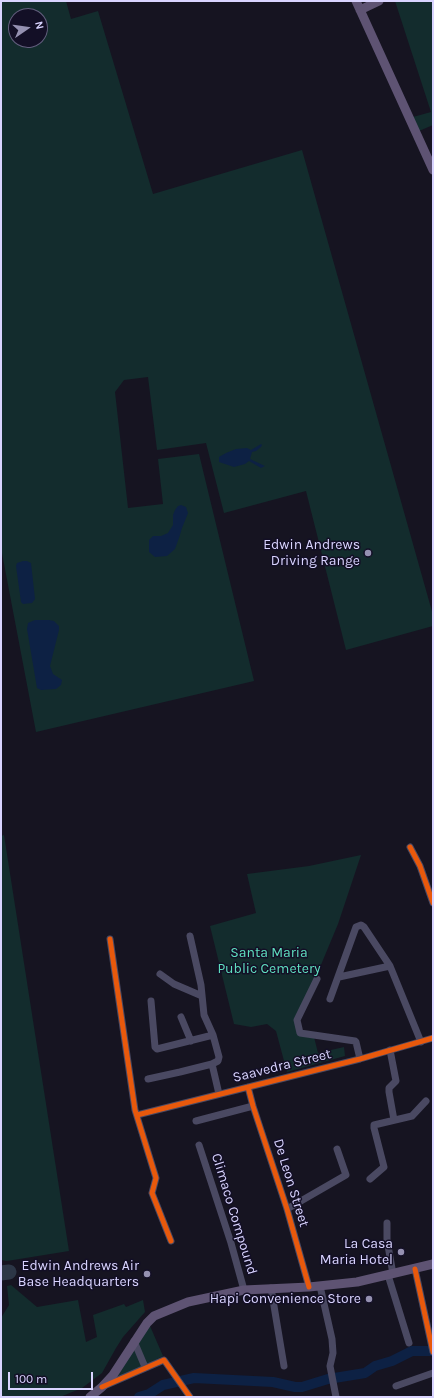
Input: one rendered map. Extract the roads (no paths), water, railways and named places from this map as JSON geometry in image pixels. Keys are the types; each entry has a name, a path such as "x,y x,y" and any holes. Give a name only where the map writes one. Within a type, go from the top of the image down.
{"main road":[{"path":"356,1 433,170"},
{"path":"360,10 379,1"},
{"path":"90,1397 113,1375 134,1341 154,1316 188,1302 244,1290 309,1287 357,1282 433,1264"}],"street":[{"path":"410,847 420,866 433,903"},
{"path":"330,999 356,927 361,925 364,927 390,966 421,1042"},
{"path":"148,1079 212,1064 218,1061 219,1057 213,1036 204,1015 202,996 190,936"},
{"path":"110,938 137,1115 156,1178 152,1193 171,1241"},
{"path":"339,977 390,966"},
{"path":"160,974 174,984 202,996"},
{"path":"317,979 297,1020 300,1033 355,1041 360,1059"},
{"path":"151,1001 157,1049 213,1036"},
{"path":"181,1017 191,1041"},
{"name":"Saavedra Street","path":"137,1115 360,1059 433,1038"},
{"path":"390,1050 396,1081 389,1088 394,1120"},
{"path":"212,1064 219,1094"},
{"name":"De Leon Street","path":"248,1087 287,1209 309,1287"},
{"path":"370,1179 384,1167 374,1125 412,1116 426,1101"},
{"path":"196,1121 253,1106"},
{"name":"Climaco Compound","path":"199,1145 231,1243 244,1290"},
{"path":"287,1209 346,1175 337,1149"},
{"path":"387,1223 390,1275 409,1343"},
{"path":"415,1269 433,1350"},
{"path":"320,1286 333,1346 330,1366 336,1397"},
{"path":"271,1288 284,1366"},
{"path":"134,1341 145,1367"},
{"path":"102,1387 162,1360 166,1361 190,1397"},
{"path":"396,1386 433,1373"}],"water":[{"path":"261,444 261,447 252,452 250,459 265,466 261,468 249,461 245,464 234,467 219,462 219,457 226,453 236,449 247,448 251,450"},
{"path":"181,505 186,507 188,513 175,549 167,556 155,557 149,552 149,540 153,536 161,536 168,533 173,525 173,515 175,510"},
{"path":"23,561 31,563 35,599 32,603 23,604 21,602 16,566 17,563"},
{"path":"35,620 54,621 59,626 50,666 53,674 62,680 61,685 56,689 41,690 37,688 27,629 28,623"}],"waterway":[{"path":"139,1397 149,1394 163,1385 194,1378 273,1382 302,1387 328,1379 365,1373 375,1366 392,1361 412,1351 433,1351"}],"place":[{"name":"Edwin Andrews Driving Range","path":"368,553"},
{"name":"La Casa Maria Hotel","path":"401,1252"},
{"name":"Edwin Andrews Air Base Headquarters","path":"147,1274"},
{"name":"Hapi Convenience Store","path":"369,1299"}],"park label":[{"name":"Santa Maria Public Cemetery","path":"269,962"}]}
